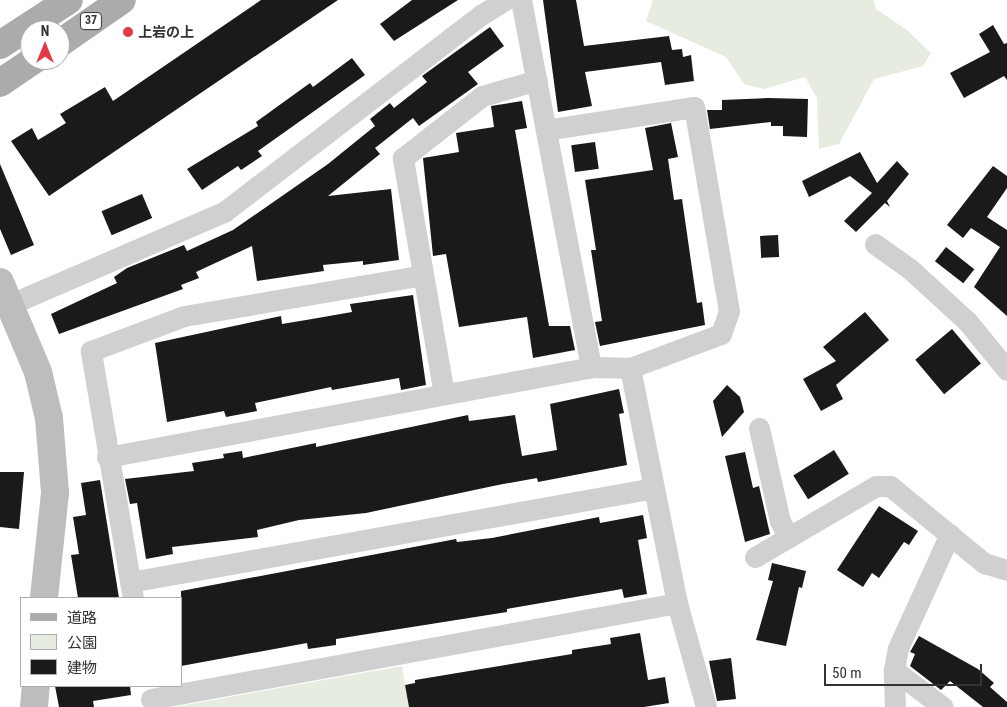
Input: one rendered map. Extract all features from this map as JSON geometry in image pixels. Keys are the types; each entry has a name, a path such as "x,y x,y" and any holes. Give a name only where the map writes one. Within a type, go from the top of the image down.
{"main road":[{"name":"37","path":"0,45 69,0"},
{"name":"37","path":"70,35 122,0"},
{"path":"0,83 20,69"}],"street":[{"path":"44,597 55,493 54,454 38,372 6,293 224,212 481,14 505,0"},
{"path":"521,0 591,367"},
{"path":"444,394 403,158 482,96 537,80"},
{"path":"107,457 591,367 630,368 721,334 729,311 694,107 546,130"},
{"path":"875,244 910,269 967,321 1007,370"},
{"path":"424,275 184,316 91,351 107,457 132,590 654,488"},
{"path":"630,368 677,603 706,707"},
{"path":"759,428 780,521 790,537"},
{"path":"755,558 876,486 890,486 903,494 984,563 1007,570"},
{"path":"895,707 894,670 898,648 950,534"},
{"path":"151,697 677,603"},
{"path":"894,670 943,707"},
{"path":"34,707 36,687"}],"green space":[{"path":"653,0 874,0 876,9 907,30 931,53 923,66 874,79 839,144 819,149 817,98 805,77 764,89 744,84 726,57 646,21"},
{"path":"402,666 409,707 174,707"}],"building":[{"path":"261,0 338,0 49,196 11,141 32,128 38,140 66,123 60,114 105,87 113,101"},
{"path":"412,0 458,0 394,41 380,24"},
{"path":"543,0 576,0 584,46 669,36 672,50 682,49 683,57 691,55 694,81 665,85 661,62 585,72 592,106 558,112"},
{"path":"993,25 1004,44 1007,43 1007,80 1004,76 964,98 950,73 990,52 979,34"},
{"path":"490,27 504,46 468,72 478,84 419,126 413,118 375,148 380,154 328,196 391,189 399,260 363,265 363,261 323,265 324,271 257,281 252,246 196,272 199,278 181,285 183,289 59,334 51,314 117,283 114,277 127,268 184,245 187,251 233,230 328,164 375,126 370,119 390,103 394,108 427,82 422,76"},
{"path":"352,58 365,75 258,151 262,156 241,170 238,166 202,190 187,169 258,126 256,122 310,83 313,87"},
{"path":"808,99 807,137 783,136 783,126 771,126 771,122 710,129 707,110 722,110 722,100"},
{"path":"522,101 527,128 515,130 549,326 570,326 575,350 533,358 527,317 459,327 446,254 433,256 423,158 459,152 456,133 494,127 491,106"},
{"path":"671,123 678,157 668,159 674,200 682,199 697,303 702,302 705,325 600,346 595,322 602,321 591,250 596,250 585,180 653,170 645,128"},
{"path":"595,142 599,169 575,172 571,145"},
{"path":"860,152 877,183 897,161 909,174 887,201 890,207 885,203 856,232 844,221 872,193 850,176 809,197 802,181"},
{"path":"0,164 34,245 11,255 0,229"},
{"path":"993,166 1007,176 1007,188 987,217 1007,230 1007,316 974,287 1000,247 971,228 963,238 947,225"},
{"path":"142,194 152,218 112,235 101,211"},
{"path":"778,235 779,257 761,258 760,236"},
{"path":"946,247 974,269 963,283 935,261"},
{"path":"413,295 426,385 401,390 399,378 332,390 331,387 255,403 257,411 226,417 224,411 167,422 155,343 281,316 282,324 352,312 350,304"},
{"path":"865,312 889,340 836,385 843,399 821,411 803,379 836,361 823,347"},
{"path":"952,329 981,363 944,394 915,360"},
{"path":"727,385 740,397 744,412 722,437 713,401"},
{"path":"619,389 624,413 619,414 627,465 538,482 537,478 498,485 366,513 299,520 257,530 258,537 172,547 173,554 146,559 137,503 130,504 125,479 194,471 192,463 224,458 223,454 242,451 243,458 316,443 316,447 468,415 469,421 515,415 522,456 557,450 550,404"},
{"path":"834,450 849,474 808,499 793,475"},
{"path":"745,452 753,488 759,486 770,534 745,542 725,456"},
{"path":"0,472 24,472 19,529 0,527"},
{"path":"100,480 119,597 78,597 71,555 79,554 73,517 86,515 81,483"},
{"path":"879,506 918,531 909,545 904,542 879,578 872,573 863,587 837,570"},
{"path":"643,515 647,538 638,540 647,594 624,598 622,589 507,609 507,612 336,639 336,645 308,649 307,643 182,666 181,591 456,539 457,542 492,538 599,517 600,523"},
{"path":"772,563 806,571 802,588 799,587 786,646 756,640 773,581 768,580"},
{"path":"640,633 648,680 665,677 669,703 644,707 409,707 405,685 415,683 415,680 572,654 572,650 611,644 610,638"},
{"path":"919,636 978,669 994,683 990,687 1007,702 1007,707 983,707 950,681 941,690 910,666 915,654 910,652"},
{"path":"731,658 736,699 717,701 709,661"},
{"path":"55,687 130,687 131,695 93,701 94,707 59,707"}],"place":[{"name":"上岩の上","path":"128,32"}]}
